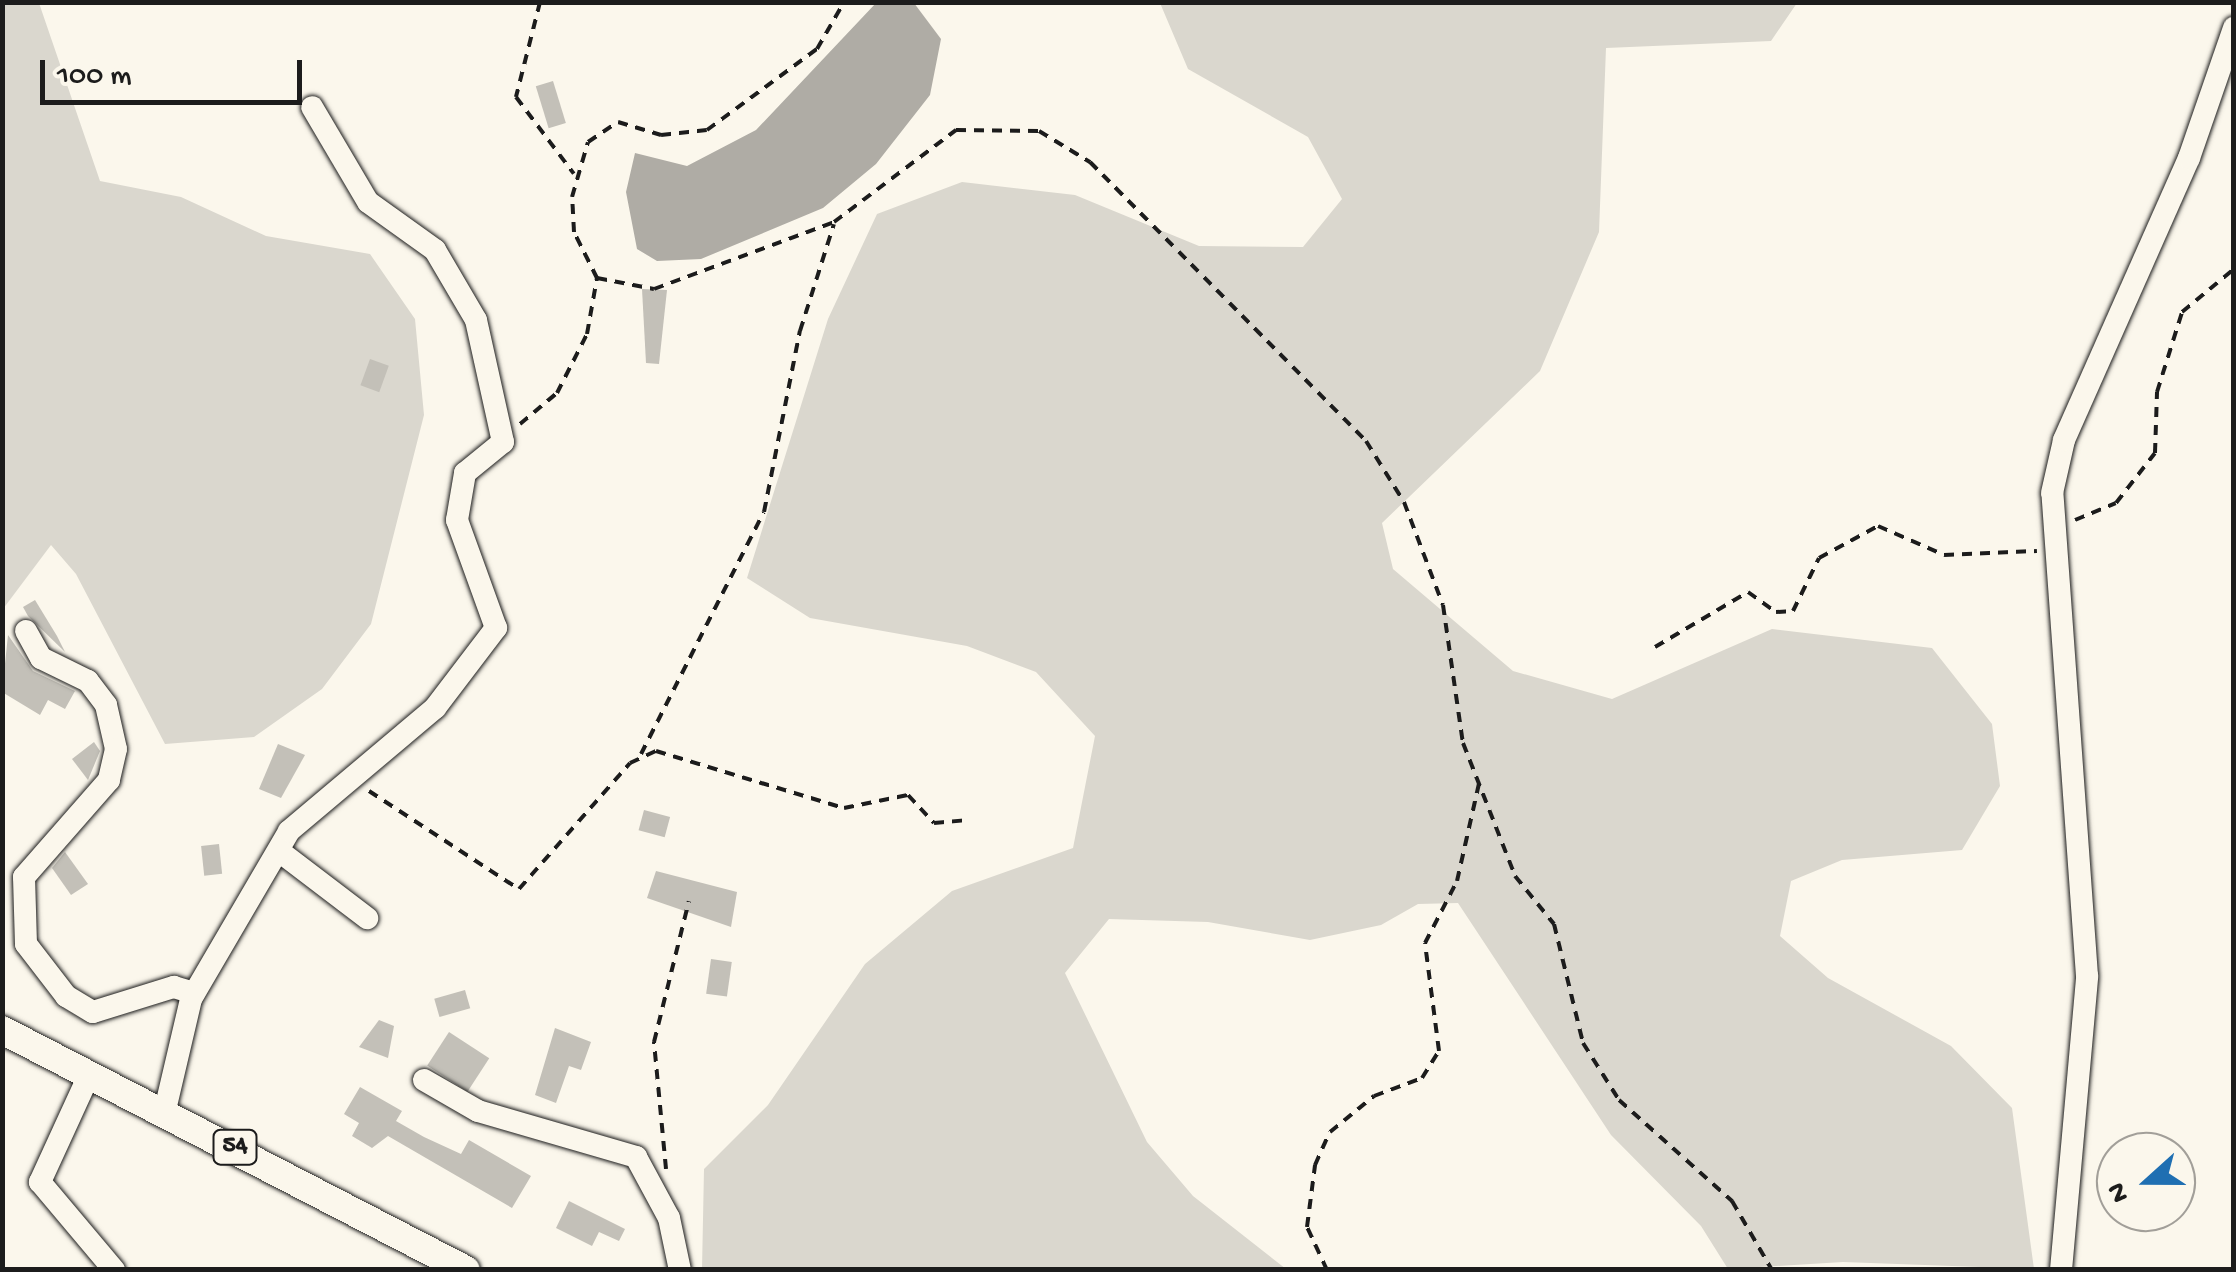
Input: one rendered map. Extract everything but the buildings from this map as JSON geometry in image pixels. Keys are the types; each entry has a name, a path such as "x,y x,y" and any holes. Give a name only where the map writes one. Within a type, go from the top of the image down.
{"main road":[{"name":"54","path":"2,1030 165,1110 466,1270"}],"street":[{"path":"2061,1270 2087,976 2052,539 2064,440 2190,158 2234,28"},
{"path":"165,1110 194,993 289,831 349,776 434,708 496,628 458,520 465,473 503,442 462,284 435,250 368,202 312,106"},
{"path":"26,632 41,658 72,668 106,705 116,748 98,790 24,876 26,944 66,996 93,1012 174,987 194,993"},
{"path":"280,851 367,918"},
{"path":"89,1074 40,1182 114,1270"},
{"path":"424,1080 478,1111 636,1157 669,1218 680,1270"}],"path":[{"path":"540,2 516,97 574,174"},
{"path":"503,442 556,392 587,334 597,278 574,232 574,174 606,126 707,130 817,49 844,2"},
{"path":"597,278 654,290 834,222 956,130 1039,131 1090,162 1366,441 1404,502 1443,605 1463,743 1515,876 1554,924 1583,1043 1619,1100 1732,1200 1772,1270"},
{"path":"349,776 519,889 641,754 764,512 800,331 834,222"},
{"path":"1654,646 1748,592 1776,612 1794,611 1810,566 1878,526 1944,555 2052,539 2106,510 2146,466 2160,443 2157,392 2182,312 2234,269"},
{"path":"641,754 844,808 908,795 934,822 968,820"},
{"path":"1326,1270 1306,1201 1330,1132 1374,1096 1422,1078 1440,1051 1425,943 1458,881 1479,783"},
{"path":"668,1181 654,1116 654,1042 689,901"}],"shaded area":[{"path":"3,3 39,3 100,181 181,197 266,236 370,254 415,319 424,415 371,624 322,689 254,737 165,744 76,574 51,545 3,609"},
{"path":"876,3 914,3 941,39 930,95 876,164 823,208 701,259 657,261 637,249 626,192 635,153 687,166 756,130"},
{"path":"1160,3 1797,3 1771,41 1606,48 1599,232 1540,371 1382,523 1393,569 1513,671 1612,699 1772,629 1932,648 1992,724 2000,786 1962,850 1842,860 1791,881 1780,936 1828,978 1951,1046 2012,1108 2034,1269 1843,1262 1728,1269 1701,1226 1611,1135 1458,903 1418,904 1381,925 1310,940 1208,922 1109,919 1065,973 1147,1142 1193,1196 1286,1269 702,1269 704,1169 768,1105 865,964 952,891 1073,848 1095,736 1036,672 967,646 810,618 747,578 828,319 877,214 962,182 1075,195 1199,246 1303,247 1342,199 1308,137 1188,69"}]}
